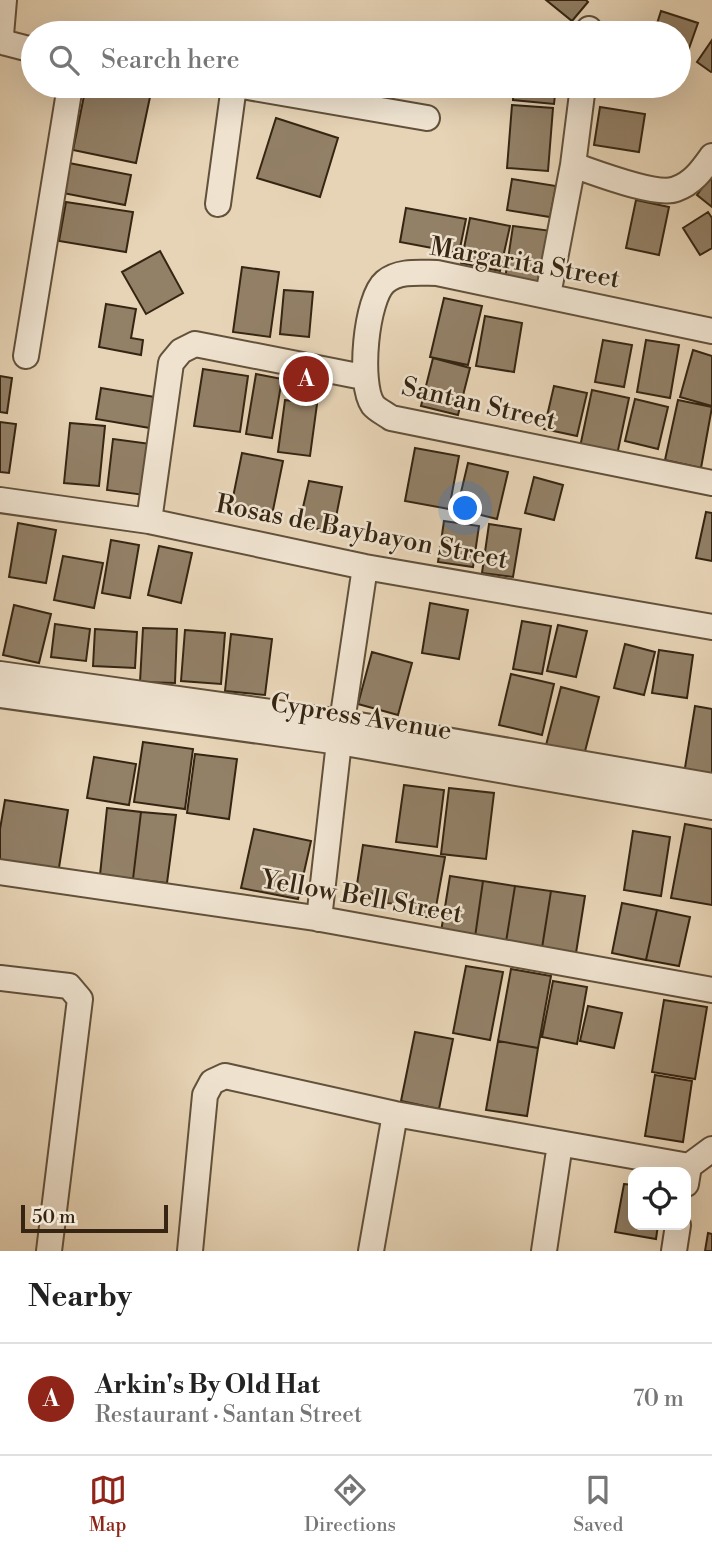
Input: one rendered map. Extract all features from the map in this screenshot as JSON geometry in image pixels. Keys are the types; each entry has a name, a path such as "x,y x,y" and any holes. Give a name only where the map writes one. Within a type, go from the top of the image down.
{"street":[{"path":"4,0 1,35 6,43 21,47"},
{"path":"26,356 68,98"},
{"path":"218,204 232,98"},
{"path":"313,98 426,117"},
{"path":"548,295 573,165 581,98"},
{"path":"573,165 651,189 673,191 696,177 712,156"},
{"name":"Margarita Street","path":"363,377 375,295 386,280 408,272 437,273 712,331"},
{"path":"149,521 170,363 181,351 195,344 363,377"},
{"name":"Santan Street","path":"363,377 373,406 391,418 712,483"},
{"name":"Rosas de Baybayon Street","path":"0,500 149,521 365,567 712,627"},
{"path":"319,919 341,732 365,567"},
{"name":"Cypress Avenue","path":"0,674 341,732 712,786"},
{"name":"Cypress Avenue","path":"0,695 341,732 712,807"},
{"name":"Yellow Bell Street","path":"0,872 319,919 712,990"},
{"path":"0,978 69,986 80,999 49,1251"},
{"path":"193,1250 205,1095 212,1082 225,1076 395,1114 560,1144 654,1167"},
{"path":"371,1251 395,1114"},
{"path":"544,1251 560,1144"},
{"path":"691,1171 712,1149"},
{"path":"674,1251 677,1230"}],"building":[{"path":"546,0 586,0 588,2 572,21"},
{"path":"661,11 698,23 691,43 691,21 658,21"},
{"path":"712,40 712,71 711,72 697,62"},
{"path":"84,98 150,98 136,163 73,150"},
{"path":"513,98 555,98 554,104"},
{"path":"512,105 553,108 548,171 507,168"},
{"path":"600,107 645,114 639,152 594,145"},
{"path":"276,118 338,138 320,197 257,178"},
{"path":"69,163 131,175 125,205 63,193"},
{"path":"712,174 712,207 697,195"},
{"path":"512,179 556,186 550,217 507,210"},
{"path":"636,200 669,207 659,255 626,248"},
{"path":"66,202 133,212 126,252 59,241"},
{"path":"406,208 466,219 459,253 400,242"},
{"path":"708,212 712,218 712,248 700,255 683,228"},
{"path":"470,218 510,226 500,271 461,263"},
{"path":"513,226 552,231 543,285 505,279"},
{"path":"160,251 183,293 146,314 122,272"},
{"path":"242,267 279,272 270,337 233,332"},
{"path":"284,290 313,292 309,337 280,334"},
{"path":"444,298 482,306 468,365 430,357"},
{"path":"106,304 136,309 131,338 143,340 141,355 99,347"},
{"path":"485,316 522,323 514,372 476,366"},
{"path":"603,340 632,345 624,387 595,382"},
{"path":"646,340 679,345 670,398 637,392"},
{"path":"693,350 712,356 712,406 680,397"},
{"path":"433,358 470,368 458,415 421,406"},
{"path":"203,369 248,376 240,432 194,426"},
{"path":"256,374 282,379 272,438 246,434"},
{"path":"0,376 12,378 7,413 0,412"},
{"path":"554,386 587,393 577,436 544,429"},
{"path":"101,388 161,398 156,429 96,419"},
{"path":"592,390 629,398 617,455 580,447"},
{"path":"635,399 668,407 658,449 625,441"},
{"path":"285,400 317,404 310,456 278,452"},
{"path":"678,400 712,407 701,468 665,460"},
{"path":"0,422 16,424 9,473 0,472"},
{"path":"70,423 105,426 99,486 64,483"},
{"path":"113,439 151,444 144,495 107,490"},
{"path":"415,448 459,456 449,509 405,501"},
{"path":"242,453 283,461 271,520 230,512"},
{"path":"468,463 508,472 497,519 457,509"},
{"path":"534,477 563,485 554,520 525,513"},
{"path":"309,481 342,487 333,532 299,525"},
{"path":"706,512 712,513 712,561 696,558"},
{"path":"444,521 479,526 473,567 438,562"},
{"path":"18,523 56,530 46,583 9,577"},
{"path":"489,524 521,529 513,577 482,573"},
{"path":"111,540 139,545 130,598 102,593"},
{"path":"159,546 192,553 181,603 148,595"},
{"path":"63,556 103,563 94,608 54,600"},
{"path":"430,603 468,610 459,659 422,653"},
{"path":"14,605 51,614 39,663 3,655"},
{"path":"522,621 551,626 542,674 513,669"},
{"path":"55,624 90,629 86,661 51,657"},
{"path":"558,625 587,631 576,677 547,671"},
{"path":"143,628 177,629 175,683 140,682"},
{"path":"95,629 137,632 135,668 93,666"},
{"path":"185,630 225,633 221,684 181,681"},
{"path":"231,634 272,639 265,695 225,691"},
{"path":"625,644 655,652 644,695 614,688"},
{"path":"659,650 693,655 687,698 652,693"},
{"path":"372,652 412,663 398,715 358,704"},
{"path":"511,674 554,684 542,735 499,725"},
{"path":"561,687 599,697 583,759 545,749"},
{"path":"695,706 712,709 712,778 684,774"},
{"path":"143,742 193,749 185,809 134,802"},
{"path":"195,754 237,759 229,819 187,813"},
{"path":"94,757 136,764 129,805 87,798"},
{"path":"404,785 444,790 437,847 396,842"},
{"path":"449,788 494,793 486,859 441,854"},
{"path":"5,800 68,810 58,874 0,865 0,829"},
{"path":"107,808 141,812 133,879 100,875"},
{"path":"141,812 176,815 167,883 133,879"},
{"path":"685,824 712,829 712,905 671,898"},
{"path":"254,829 311,841 298,899 241,888"},
{"path":"633,831 670,837 661,896 624,890"},
{"path":"363,845 445,857 434,918 410,915 412,906 387,903 388,896 356,891"},
{"path":"450,876 483,881 475,937 441,932"},
{"path":"483,881 515,886 506,942 475,937"},
{"path":"515,886 551,891 542,948 506,942"},
{"path":"551,891 585,896 576,953 542,948"},
{"path":"622,903 657,910 646,960 612,953"},
{"path":"657,910 690,917 679,966 646,960"},
{"path":"466,966 503,972 490,1040 453,1033"},
{"path":"511,969 551,976 538,1048 498,1041"},
{"path":"553,981 587,987 577,1044 542,1037"},
{"path":"664,1000 707,1007 695,1079 652,1072"},
{"path":"588,1006 622,1013 614,1048 580,1041"},
{"path":"415,1032 453,1039 439,1109 401,1101"},
{"path":"498,1041 538,1048 527,1116 486,1110"},
{"path":"655,1075 692,1081 683,1142 645,1136"},
{"path":"624,1184 628,1184 628,1230 657,1230 656,1239 615,1232"},
{"path":"708,1233 712,1234 712,1251 705,1251"}],"place":[{"name":"Arkin's By Old Hat","path":"306,379"}]}
